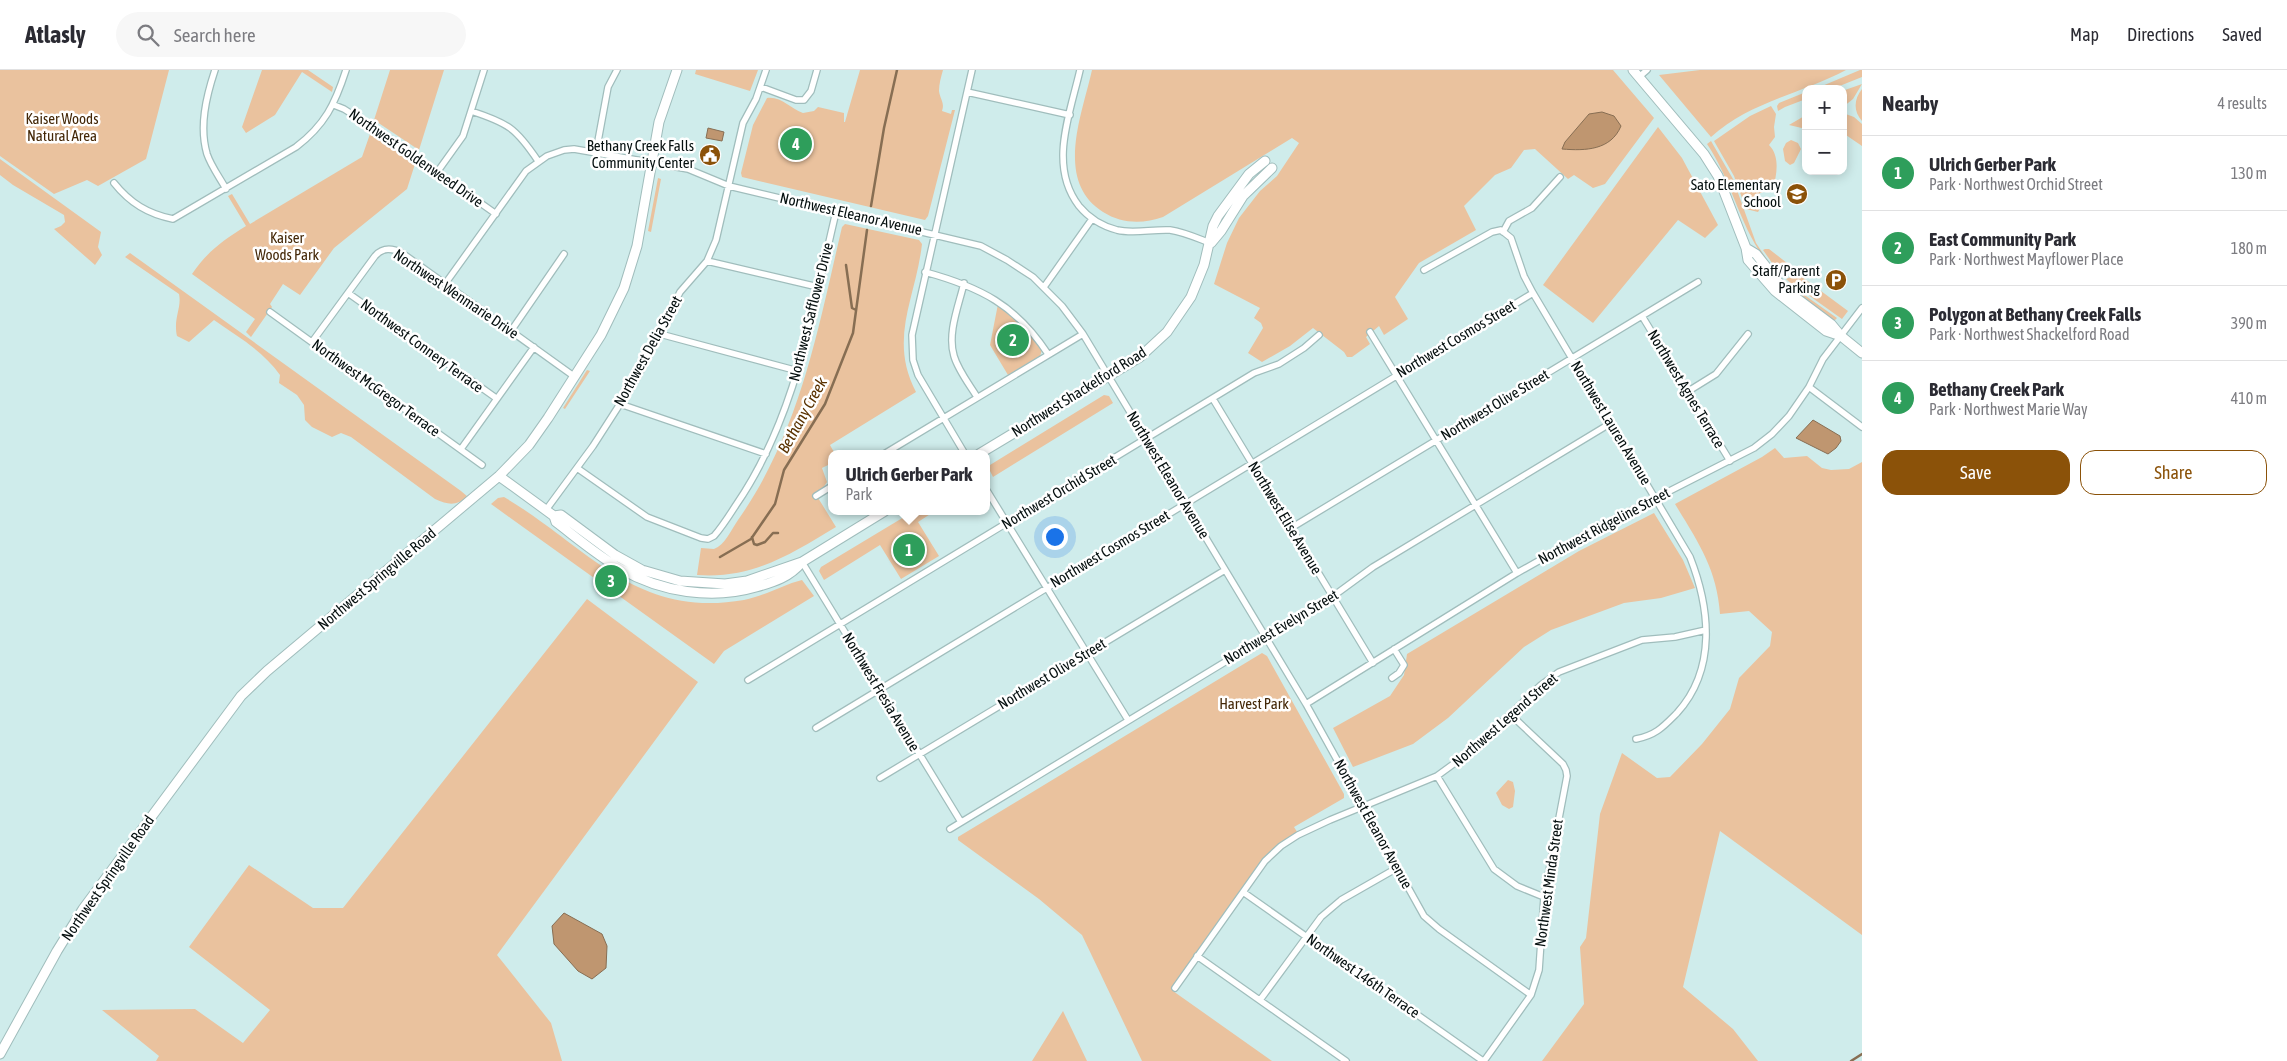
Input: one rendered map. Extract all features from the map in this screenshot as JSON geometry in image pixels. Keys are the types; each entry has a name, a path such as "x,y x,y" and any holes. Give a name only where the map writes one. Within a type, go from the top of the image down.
{"street":[{"path":"215,70 204,110 204,136 207,156 226,189"},
{"path":"114,184 122,194 151,213 173,219 296,147 318,128 334,105 346,70"},
{"path":"438,171 460,142 484,70"},
{"path":"596,152 608,87 617,70"},
{"name":"Northwest Springville Road","path":"0,1054 53,958 83,909 241,696 267,671 500,476 529,445 575,377 607,324 629,274 638,237 659,122 677,70"},
{"name":"Northwest Delia Street","path":"550,513 577,468 638,376 680,292 708,261 716,240 743,123 761,87 766,70"},
{"path":"761,87 796,100 804,100 811,91 817,70"},
{"path":"963,450 918,375 912,348 914,322 972,70"},
{"path":"1080,70 1063,154 1064,174 1070,193 1080,207 1092,219 1116,230 1128,232 1171,230 1210,243"},
{"path":"1647,70 1636,73 1704,154 1718,176 1746,248 1756,254 1778,283 1832,324 1841,336 1862,353"},
{"path":"967,92 1070,115"},
{"name":"Northwest Goldenweed Drive","path":"334,105 359,117 438,171 496,214"},
{"path":"445,284 526,171 538,161 525,142 510,127 497,120 471,111"},
{"name":"Northwest Eleanor Avenue","path":"538,161 564,150 574,149 688,169 729,186 934,233 981,246 1021,268 1044,287 1062,306 1083,334 1306,704 1424,916 1530,995"},
{"name":"Northwest Shackelford Road","path":"986,450 1140,357 1168,332 1191,297 1204,265 1212,226 1226,203 1249,174 1265,161"},
{"name":"Northwest Shackelford Road","path":"1210,243 1221,231 1243,196 1272,168"},
{"path":"1424,270 1492,232 1504,232 1509,221 1532,208 1560,177"},
{"name":"Northwest Safflower Drive","path":"577,468 647,517 708,539 717,533 746,491 766,454 783,416 798,371 836,212"},
{"path":"1044,287 1092,219"},
{"name":"Northwest Lauren Avenue","path":"1504,232 1513,242 1520,266 1533,293 1690,557 1703,596 1706,630 1705,654 1689,696 1660,729 1650,736 1636,739"},
{"name":"Northwest Wenmarie Drive","path":"312,342 375,256 385,249 391,248 445,284 575,377"},
{"path":"511,331 564,254"},
{"path":"708,261 818,287"},
{"path":"926,272 964,283 1007,308 1026,325 1048,354"},
{"name":"Northwest Olive Street","path":"1291,528 1698,282"},
{"path":"964,283 953,331 952,349 957,364 977,397"},
{"name":"Northwest Connery Terrace","path":"348,293 496,398"},
{"name":"Northwest Cosmos Street","path":"816,728 1533,293"},
{"name":"Northwest Ridgeline Street","path":"1306,704 1373,663 1412,636 1517,573 1595,529 1754,448 1772,434 1789,416 1809,387 1823,359 1862,308"},
{"name":"Northwest McGregor Terrace","path":"270,312 482,465"},
{"name":"Northwest Agnes Terrace","path":"1642,316 1730,461"},
{"path":"1370,332 1517,573"},
{"path":"660,334 798,371"},
{"path":"891,450 1083,334"},
{"path":"1688,392 1716,374 1748,334"},
{"name":"Northwest Orchid Street","path":"748,680 1254,373 1279,364 1304,348 1319,335"},
{"path":"461,448 534,347"},
{"path":"1809,387 1862,427"},
{"name":"Northwest Elise Avenue","path":"1213,399 1373,663"},
{"path":"620,404 766,454"},
{"name":"Northwest Evelyn Street","path":"950,829 1332,597 1373,567 1611,423"},
{"path":"500,476 550,513 556,522 621,569 656,585 678,590 725,593 747,590 787,576 794,572 802,562 878,515"},
{"path":"816,496 828,488"},
{"path":"990,496 1128,720"},
{"name":"Northwest Fresia Avenue","path":"802,562 961,822"},
{"name":"Northwest Olive Street","path":"880,778 1225,570"},
{"name":"Northwest Legend Street","path":"1175,988 1265,861 1281,846 1306,831 1437,776 1474,748 1541,685 1570,667 1642,640 1675,637 1706,630"},
{"path":"1392,678 1399,673 1404,665 1394,649"},
{"name":"Northwest Minda Street","path":"1484,1061 1530,995 1538,970 1544,896 1566,770 1510,714"},
{"path":"1437,776 1494,869 1517,886 1544,896"},
{"path":"1260,1000 1306,936 1331,906 1397,868"},
{"name":"Northwest 146th Terrace","path":"1243,892 1484,1061"},
{"path":"1198,956 1346,1061"}],"green space":[{"name":"Kaiser Woods Natural Area","path":"0,70 169,70 146,159 98,186 87,180 54,194 0,156"},
{"path":"262,70 308,70 333,87 332,92 302,72 275,115 246,133 242,127"},
{"path":"390,70 444,70 419,150 374,120"},
{"path":"696,70 758,70 750,91 695,74"},
{"path":"860,70 943,70 939,91 943,103 942,111 951,114 952,110 955,110 928,216 925,220 742,177 741,173 753,125 767,98 777,99 803,113 814,111 818,107 844,113 845,122"},
{"path":"1092,70 1613,70 1654,118 1605,184 1593,188 1574,175 1568,179 1535,149 1524,150 1511,168 1495,175 1464,206 1476,230 1419,263 1395,297 1408,319 1384,335 1379,326 1366,337 1370,344 1352,357 1347,357 1344,352 1313,328 1290,346 1262,362 1248,353 1263,328 1261,323 1254,318 1260,308 1214,284 1227,243 1239,218 1260,191 1277,176 1299,143 1292,138 1163,217 1140,222 1118,219 1103,212 1088,199 1079,183 1075,165 1078,127"},
{"path":"1700,70 1846,70 1812,85 1802,85 1802,89 1742,115 1711,137 1659,75"},
{"path":"1862,70 1862,77 1842,85 1824,85"},
{"path":"1862,84 1853,99 1847,104 1847,89"},
{"path":"1862,89 1862,121 1857,113 1856,101"},
{"path":"1802,94 1802,101 1778,111 1777,106 1779,103"},
{"path":"1771,106 1776,114 1775,137 1769,145 1775,154 1776,171 1773,188 1758,194 1762,205 1758,212 1746,209 1734,176 1714,141 1750,116"},
{"path":"1847,114 1854,117 1862,124 1862,146 1847,136"},
{"path":"1802,117 1802,128 1789,125"},
{"path":"1658,127 1682,158 1718,225 1705,238 1678,220 1593,323 1543,285"},
{"name":"Kaiser Woods Park","path":"370,134 415,164 407,189 334,248 300,295 283,284 270,304 272,307 251,337 246,332 255,319 192,274 216,247 246,226 228,196 232,194 250,224 362,157"},
{"path":"1791,140 1798,143 1801,149 1794,163 1790,165 1785,161 1783,149 1786,143"},
{"path":"1711,141 1733,179 1756,243 1772,267 1753,240 1745,224 1724,175 1707,144"},
{"path":"0,159 101,232 98,247 102,255 95,265 54,229 65,222 64,215 13,185 0,175"},
{"path":"658,178 661,179 651,232 648,231"},
{"path":"845,224 919,240 922,244 904,336 904,354 908,372 916,392 830,445 833,450 828,450 828,465 822,468 827,482 823,488 815,493 836,527 786,556 753,569 736,573 697,575 701,548 714,549 725,541 759,486 792,416 815,341 842,227"},
{"path":"1769,249 1787,263 1777,270 1763,250"},
{"path":"130,253 468,497 452,504 435,499 351,437 341,433 332,437 312,427 305,420 304,405 297,395 279,383 280,375 273,366 249,344 214,320 189,342 177,336 176,324 179,294 125,257"},
{"path":"1798,274 1848,311 1842,319 1804,292 1798,290 1786,279"},
{"path":"1784,280 1798,292 1837,318 1834,321 1796,292"},
{"path":"998,304 1028,330 1042,350 1040,356 1008,375 990,345"},
{"path":"587,370 590,371 565,409 563,408"},
{"path":"1104,395 1109,396 1113,403 993,477 990,465"},
{"path":"1775,448 1784,458 1807,456 1822,468 1831,470 1849,469 1862,462 1862,935 1720,831 1683,987 1733,1029 1758,1061 1542,1061 1584,1004 1580,947 1586,938 1600,814 1622,753 1657,778 1670,777 1702,744 1730,709 1739,678 1770,646 1772,632 1749,611 1720,614 1711,569 1699,544 1675,504 1762,457"},
{"path":"504,497 534,516 614,574 642,589 672,599 706,603 744,600 802,580 814,596 724,651 714,664 491,504 498,498"},
{"path":"1654,513 1683,560 1695,588 1661,598 1624,603 1551,630 1524,647 1448,718 1413,744 1353,767 1333,728 1390,696 1404,675 1407,654 1579,551"},
{"path":"907,515 929,515 918,522 939,556 901,579 880,545 824,580 819,571 821,567"},
{"path":"587,599 698,682 497,955 551,1023 562,1061 156,1061 159,1056 102,1010 195,1009 243,1043 270,1010 189,947 249,865 313,908 343,908"},
{"name":"Harvest Park","path":"1262,653 1267,656 1344,794 1344,798 1294,827 1299,835 1266,862 1173,991 1272,1061 1142,1061 1082,935 1039,899 958,840 958,837"},
{"path":"1508,780 1513,782 1515,791 1513,807 1509,809 1502,805 1496,793"},
{"path":"1063,1011 1087,1061 1032,1061"}],"shaded area":[{"path":"1602,112 1614,116 1621,126 1611,140 1589,149 1562,149 1565,142 1589,114"},
{"path":"708,128 724,132 722,141 706,138"},
{"path":"1813,420 1840,436 1841,441 1828,454 1796,438"},
{"path":"564,913 602,934 607,946 606,968 592,979 578,971 554,944 552,926"}],"waterway":[{"name":"Bethany Creek","path":"871,206 884,128 897,70"},
{"name":"Bethany Creek","path":"720,557 751,539 775,504 784,470 825,404 853,333 867,230"},
{"path":"846,265 852,308 856,310"},
{"path":"752,537 754,544 757,545 765,542 773,533 778,533"},
{"path":"1851,1061 1862,1054"}],"place":[{"name":"Bethany Creek Park","path":"796,144"},
{"name":"Bethany Creek Falls Community Center","path":"710,155"},
{"name":"Sato Elementary School","path":"1797,194"},
{"name":"Staff/Parent Parking","path":"1836,280"},
{"name":"East Community Park","path":"1013,340"},
{"name":"Ulrich Gerber Park","path":"909,550"},
{"name":"Polygon at Bethany Creek Falls","path":"611,581"}]}
